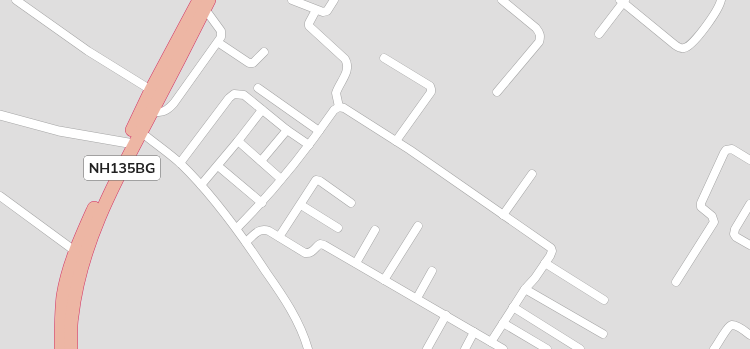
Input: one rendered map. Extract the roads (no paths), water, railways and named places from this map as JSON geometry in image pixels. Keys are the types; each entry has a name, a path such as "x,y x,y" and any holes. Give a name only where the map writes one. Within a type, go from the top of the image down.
{"highway":[{"name":"NH135BG","path":"71,349 71,318 77,281 104,204 151,90 204,3"},
{"name":"NH135BG","path":"61,349 64,296 75,252 102,191 130,144 141,132 204,3"}],"street":[{"path":"292,0 316,10 326,12 334,0"},
{"path":"497,92 539,42 540,37 540,33 536,28 502,0"},
{"path":"599,34 623,1 675,45 681,48 686,48 698,36 714,14 721,0"},
{"path":"21,1 88,50 151,90"},
{"path":"151,113 168,110 219,42 221,31 204,3"},
{"path":"316,10 310,23 310,28 348,63 346,73 336,93 339,107"},
{"path":"219,42 249,63 253,63 264,52"},
{"path":"384,58 430,86 431,89 431,92 396,141"},
{"path":"258,88 319,131"},
{"path":"180,163 229,98 234,94 244,95 287,130 309,144"},
{"path":"237,228 262,203 334,110 339,107 344,108 410,150 551,248 552,253 536,278 525,289 491,342"},
{"path":"201,185 262,110"},
{"path":"0,115 59,131 130,144"},
{"path":"261,161 287,130"},
{"path":"141,132 180,163 201,185 237,228 281,294 305,338 308,349"},
{"path":"238,141 281,179"},
{"path":"676,282 714,222 712,216 701,207 701,203 724,153 726,150 732,149 750,160"},
{"path":"218,166 262,203"},
{"path":"503,215 532,174"},
{"path":"279,237 316,180 320,181 351,203"},
{"path":"0,196 75,252"},
{"path":"301,204 338,228"},
{"path":"750,204 748,213 734,231 736,237 750,245"},
{"path":"384,280 418,226"},
{"path":"246,242 260,230 270,231 309,254 320,244 324,245 503,349"},
{"path":"356,263 375,230"},
{"path":"545,263 604,300"},
{"path":"417,298 432,271"},
{"path":"525,289 603,334"},
{"path":"513,307 580,349"},
{"path":"427,349 446,315"},
{"path":"503,323 547,349"},
{"path":"714,349 729,327 733,325 738,326 750,335"},
{"path":"465,349 474,332"}]}
